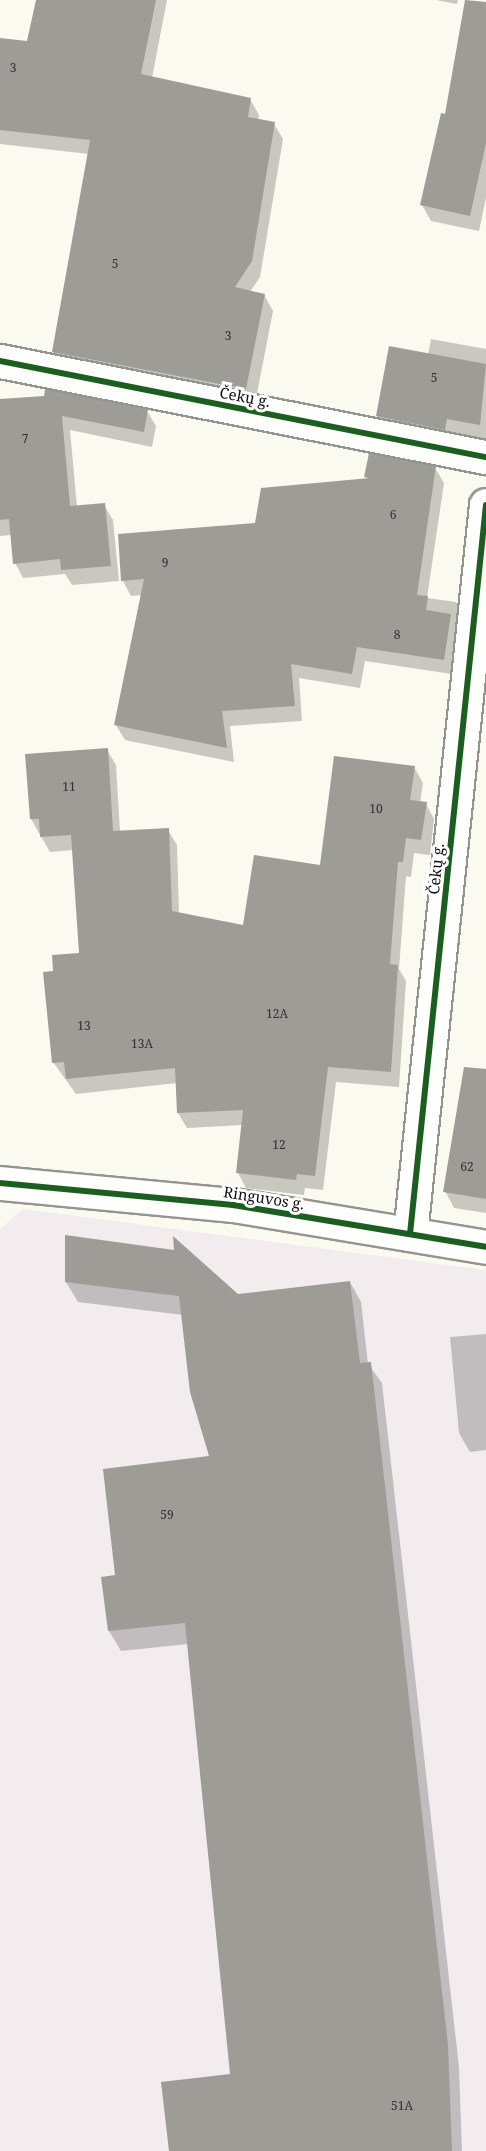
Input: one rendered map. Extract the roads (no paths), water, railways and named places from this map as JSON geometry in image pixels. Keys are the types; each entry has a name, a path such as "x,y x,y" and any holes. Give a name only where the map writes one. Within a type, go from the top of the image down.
{"street":[{"name":"Čekų g.","path":"0,361 486,457"},
{"name":"Čekų g.","path":"410,1234 486,506"},
{"name":"Ringuvos g.","path":"0,1183 233,1205 486,1247"}]}
